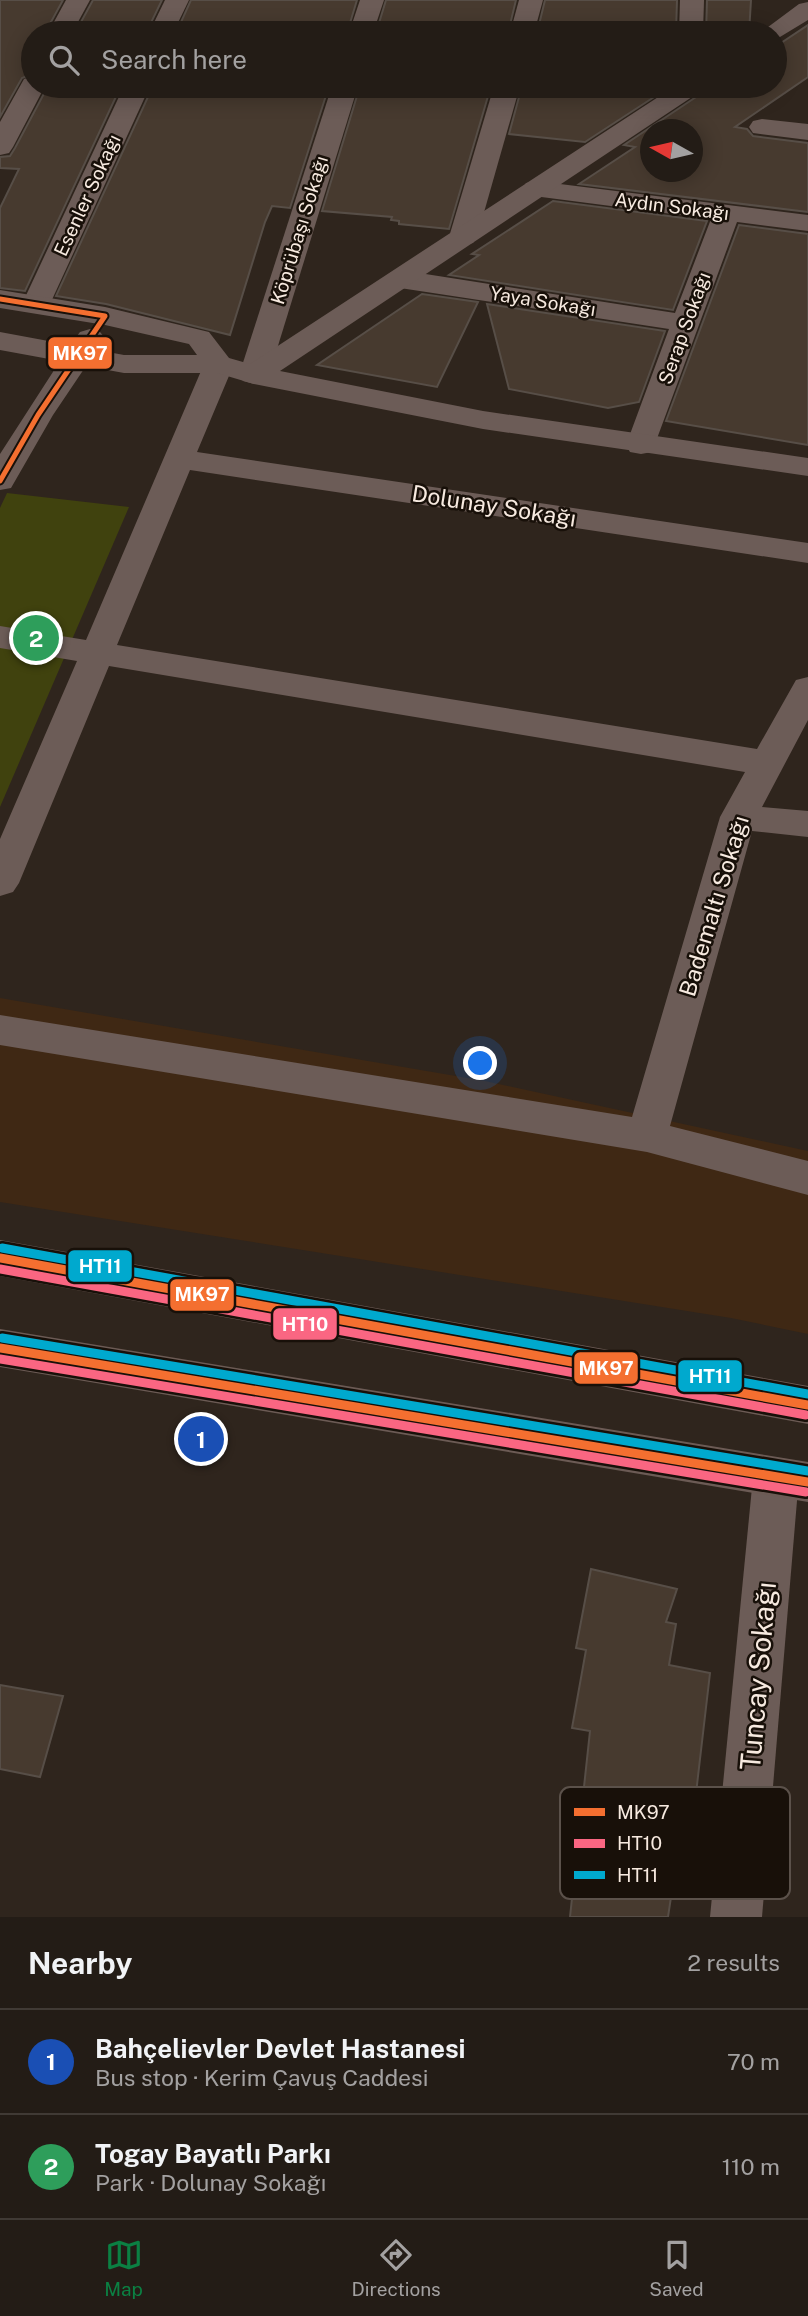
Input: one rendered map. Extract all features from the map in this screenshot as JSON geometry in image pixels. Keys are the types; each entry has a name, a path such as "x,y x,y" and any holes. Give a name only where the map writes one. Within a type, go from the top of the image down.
{"main road":[{"path":"0,1258 808,1404"},
{"path":"0,1348 792,1480"}],"street":[{"path":"67,21 78,0"},
{"path":"167,21 177,0"},
{"path":"365,21 372,0"},
{"path":"525,21 531,0"},
{"path":"691,21 692,0"},
{"path":"787,23 808,9"},
{"path":"0,146 26,98"},
{"name":"Esenler Sokağı","path":"3,349 36,304 131,98"},
{"name":"Köprübaşı Sokağı","path":"254,375 341,98"},
{"path":"463,237 504,98"},
{"path":"254,375 673,98"},
{"path":"762,127 808,131"},
{"name":"Aydın Sokağı","path":"536,189 808,223"},
{"name":"Serap Sokağı","path":"641,444 727,212"},
{"name":"Yaya Sokağı","path":"400,279 686,323"},
{"path":"0,299 105,316 199,338 219,364"},
{"path":"0,481 38,415 105,316"},
{"path":"3,349 78,356 124,364 219,364 254,375 483,420 808,467"},
{"path":"38,415 89,377 124,364"},
{"path":"0,883 219,364"},
{"name":"Dolunay Sokağı","path":"179,459 808,553"},
{"path":"0,637 766,763"},
{"name":"Bademaltı Sokağı","path":"647,1136 738,817 808,688"},
{"path":"738,817 808,824"},
{"path":"0,1030 647,1136 808,1178"},
{"name":"Tuncay Sokağı","path":"753,1787 792,1480"},
{"name":"Tuncay Sokağı","path":"736,1917 738,1899"}],"shaded area":[{"path":"7,493 129,507 0,807 0,508"},
{"path":"0,998 485,1081 808,1151 808,1334 731,1318 0,1202"}],"building":[{"path":"0,0 63,0 52,21 21,21 21,80 0,117"},
{"path":"93,0 162,0 152,21 82,21"},
{"path":"191,0 357,0 351,21 181,21"},
{"path":"386,0 516,0 511,21 380,21"},
{"path":"545,0 677,0 676,21 540,21"},
{"path":"707,0 751,0 750,21 706,21"},
{"path":"808,25 808,77 787,91 787,39"},
{"path":"42,98 115,98 25,291 0,288 0,208 19,169 0,168 0,157 10,156"},
{"path":"147,98 325,98 290,208 272,206 265,222 230,335 106,304 56,296"},
{"path":"356,98 487,98 449,229 399,224 399,221 391,220 392,217 322,211"},
{"path":"519,98 653,98 585,142 509,134"},
{"path":"694,98 777,98 735,127 747,129 753,136 808,143 808,212 579,184 635,147 624,145 640,134 640,182 703,182 703,119 663,119"},
{"path":"553,201 707,221 673,310 449,275 479,255 472,254"},
{"path":"739,225 808,234 808,445 666,421"},
{"path":"422,294 478,302 437,387 317,365"},
{"path":"487,304 665,331 639,402 608,408 509,389"},
{"path":"591,1569 677,1589 666,1622 676,1624 669,1665 710,1673 697,1787 584,1787 590,1731 572,1728 586,1650 576,1648"},
{"path":"0,1685 63,1696 40,1777 0,1769"},
{"path":"572,1899 671,1899 668,1917 570,1917"}],"transit line":[{"name":"MK97","path":"0,299 105,316 38,415 0,481"},
{"name":"HT11","path":"2,1248 808,1394"},
{"name":"MK97","path":"0,1258 808,1405"},
{"name":"HT10","path":"0,1269 806,1415"},
{"name":"HT11","path":"2,1338 808,1471"},
{"name":"MK97","path":"0,1348 808,1482"},
{"name":"HT10","path":"0,1359 806,1492"}],"place":[{"name":"Togay Bayatlı Parkı","path":"36,638"},
{"name":"Bahçelievler Devlet Hastanesi","path":"201,1439"}]}
